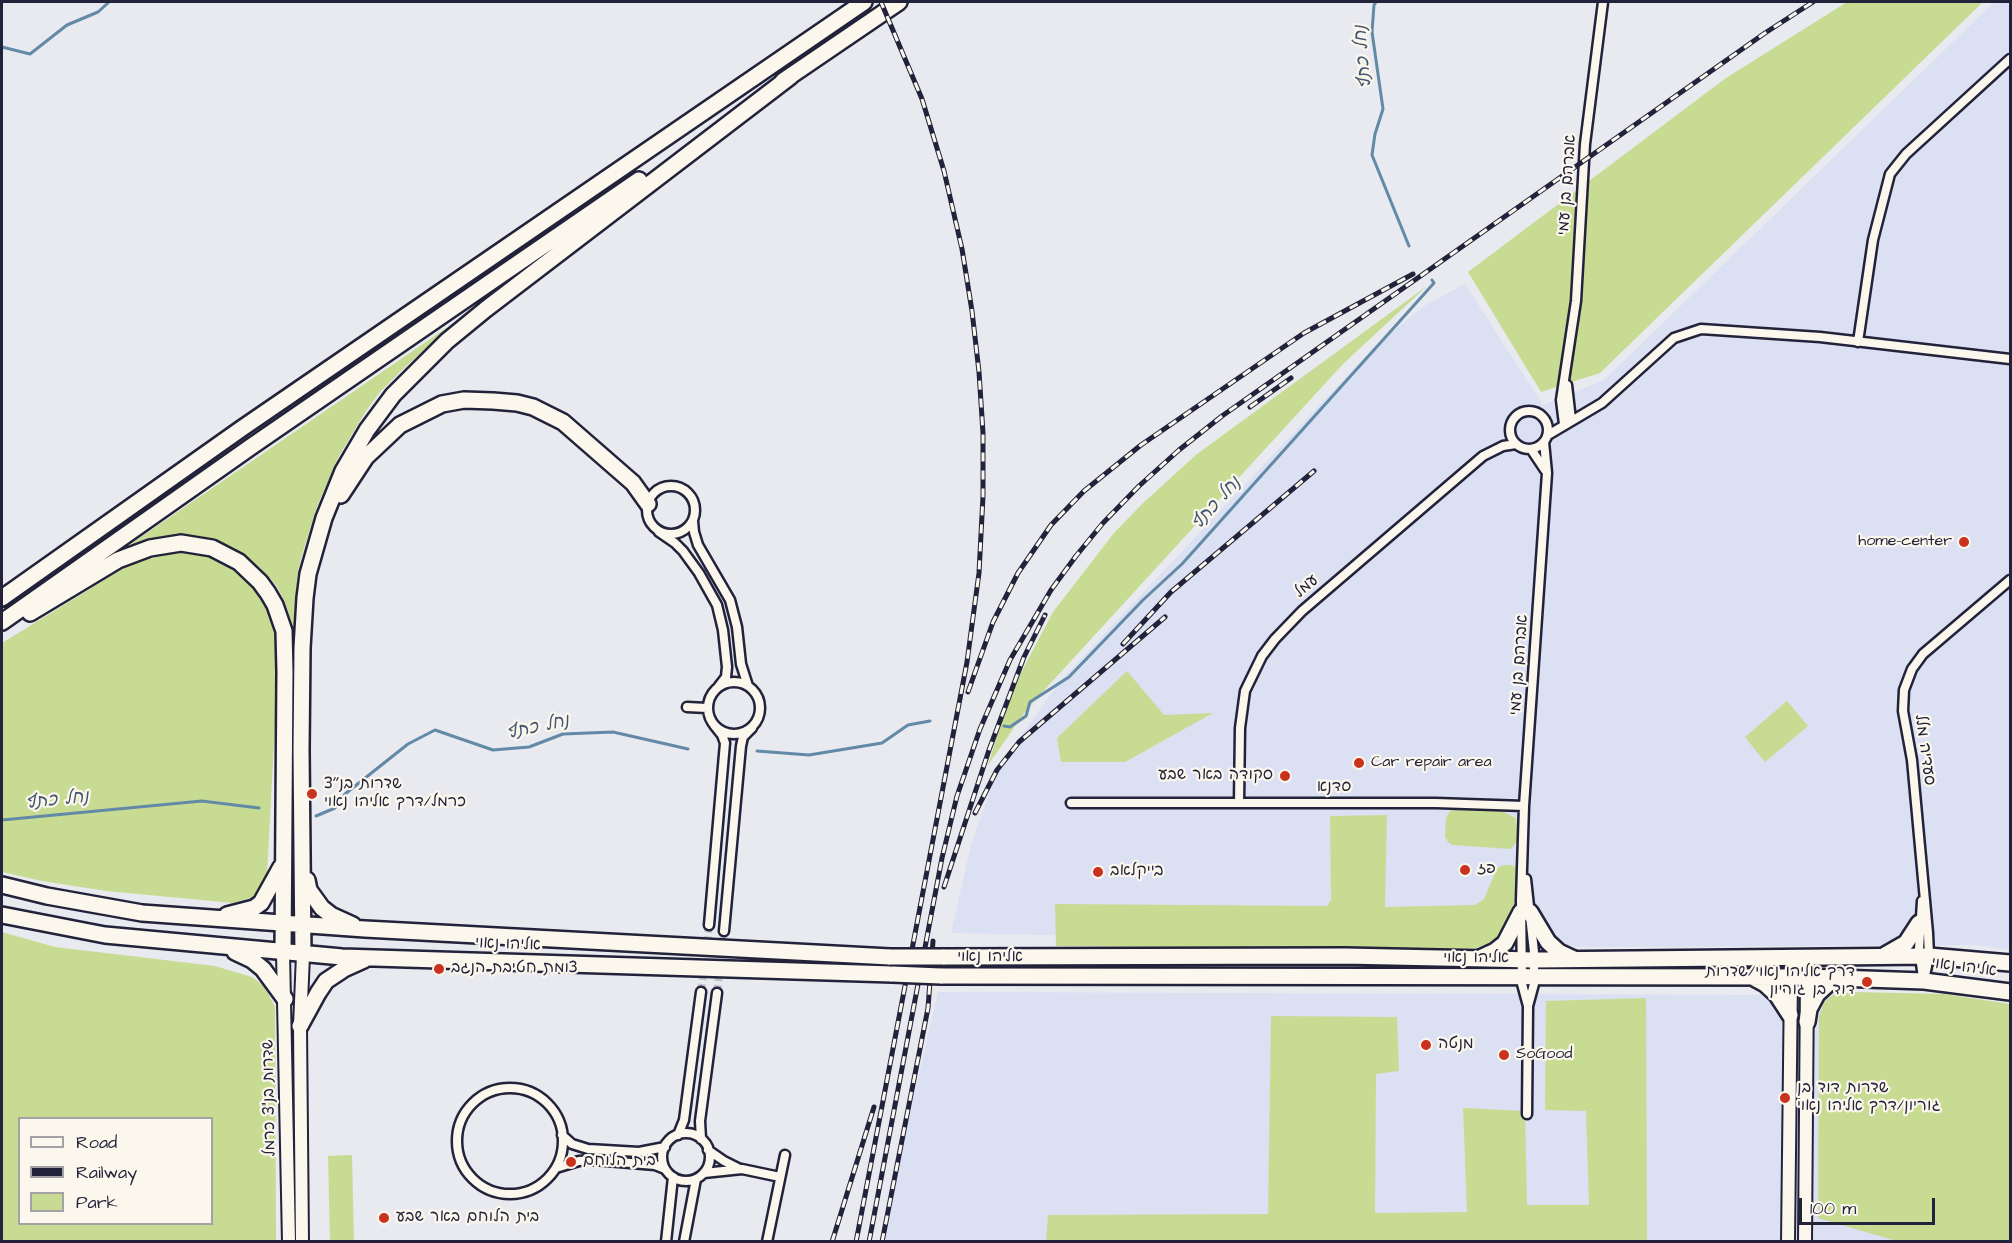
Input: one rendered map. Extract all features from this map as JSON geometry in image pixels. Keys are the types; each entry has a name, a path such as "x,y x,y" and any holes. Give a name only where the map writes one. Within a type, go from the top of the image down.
{"highway":[{"path":"2,598 260,416 864,2"},
{"path":"2,622 252,446 899,2"},
{"path":"303,955 302,648 305,598 311,564 324,518 343,471 367,430 393,396 425,361 486,309 791,76"},
{"path":"311,564 334,508 366,457 400,425 442,404 464,400 517,403 549,413 563,422 633,483 648,504"},
{"path":"2,630 118,560 150,548 181,543 212,548 239,562 260,582 275,605 284,631 283,953"},
{"path":"215,918 254,908 261,903 284,861"},
{"path":"302,863 309,890 322,908 331,915 364,929"},
{"name":"אליהו נאוי","path":"2,885 47,896 142,913 364,929 890,957 1345,956 1528,960 1924,956 2010,963"},
{"path":"1477,959 1495,951 1505,943 1526,912 1548,942 1564,955 1577,959"},
{"name":"אליהו נאוי","path":"2,915 105,935 303,955 383,959 940,976 1807,977 1924,981 2010,992"},
{"path":"1880,957 1906,943 1919,923"},
{"path":"215,945 252,960 270,977 285,999"},
{"path":"300,1026 318,993 333,975 367,959 383,959"},
{"path":"1752,977 1773,991 1786,1006 1790,1016"},
{"path":"1807,1022 1809,1009 1817,994 1828,984 1842,978"}],"main road":[{"name":"שדרות בנ\"צ כרמל","path":"283,953 289,1242"},
{"name":"שדרות בנ\"צ כרמל","path":"303,955 300,1026 303,1242"},
{"path":"1799,957 1807,977 1805,1242"},
{"path":"1788,1242 1791,977 1799,957"}],"street":[{"name":"אברהם בן עמי","path":"1566,421 1565,372 1576,301 1585,144 1603,2"},
{"path":"1858,342 1873,240 1890,174 1906,154 2010,59"},
{"path":"1566,421 1543,417 1533,412 1522,413 1514,420 1510,430 1516,444 1526,449 1541,446 1566,421 1602,403 1674,338 1701,329 1820,336 2010,359"},
{"path":"1543,417 1548,425 1546,439"},
{"name":"עמל","path":"1239,803 1242,707 1252,673 1262,656 1285,627 1302,611 1493,449 1510,430"},
{"name":"אברהם בן עמי","path":"1527,1114 1528,1006 1523,991 1528,978 1523,859 1524,806 1547,474 1546,439"},
{"name":"עמל","path":"1493,449 1516,444"},
{"path":"1531,449 1547,474"},
{"path":"659,532 678,534 690,527 693,521 696,507 693,500 689,494 676,486 656,491 648,504 648,519 659,532 683,551 704,582 717,605 723,630 726,677 713,692 707,708 725,743 709,926"},
{"path":"693,521 698,545 730,600 737,627 741,664 748,686"},
{"name":"סעדיה מלל","path":"1924,981 1924,889 1912,760 1903,711 1905,690 1912,669 1923,654 2010,580"},
{"path":"719,686 734,682 748,686 754,691 760,706 760,714 743,738 741,746 724,931"},
{"path":"687,707 707,708"},
{"path":"714,725 728,734 736,734 752,728"},
{"name":"סדנא","path":"1071,803 1436,803 1524,806"},
{"name":"סעדיה מלל","path":"1924,889 1919,923 1924,956"},
{"path":"678,1135 684,1120 701,992"},
{"path":"556,1168 579,1161 594,1160 655,1165 665,1169 673,1177 684,1181 696,1179 704,1173 710,1160 708,1150 701,1139 700,1121 717,993"},
{"path":"514,1088 530,1092 544,1101 555,1114 562,1135 562,1152 556,1168 540,1185 524,1192 506,1194 486,1189 468,1174 460,1160 457,1144 459,1127 465,1112 476,1100 498,1089 514,1088"},
{"path":"665,1169 662,1158 670,1140 678,1135 690,1134 701,1139"},
{"path":"562,1135 572,1144 588,1149 639,1152 665,1147"},
{"path":"708,1150 742,1169 780,1177"},
{"path":"767,1242 785,1155"},
{"path":"704,1173 742,1169"},
{"path":"666,1242 673,1177"},
{"path":"684,1242 696,1179"}],"shaded area":[{"path":"1994,2 2010,2 2010,950 1976,945 1606,947 951,933 971,845 999,765 1063,678 1376,345 1424,306 1465,284 1543,405 1604,380"},
{"path":"938,992 1771,995 1983,1005 2010,1241 884,1242 902,1148"}],"green space":[{"path":"1847,2 1983,2 1600,373 1541,392 1468,272 1726,78"},
{"path":"1427,286 1343,364 1027,709 988,765 1005,711 1022,671 1053,612 1114,533 1197,454"},
{"path":"458,320 380,392 339,456 317,507 301,558 297,578 294,629 284,600 276,585 265,573 243,553 210,539 177,535 163,537 147,541 100,565"},
{"path":"188,552 223,562 243,575 257,588 268,606 275,625 279,647 267,876 263,887 254,897 233,903 106,891 2,872 2,643 129,565 169,553"},
{"path":"1127,671 1164,715 1213,713 1125,762 1061,762 1057,738"},
{"path":"1787,701 1808,726 1765,762 1745,737"},
{"path":"1450,811 1502,811 1516,818 1518,840 1511,849 1452,845 1445,837 1446,818"},
{"path":"1387,815 1385,907 1475,905 1484,899 1497,868 1511,865 1520,870 1516,918 1505,933 1498,939 1472,950 1056,946 1055,904 1327,906 1331,900 1330,816"},
{"path":"2,932 55,947 215,966 252,977 264,986 275,1007 276,1241 2,1241"},
{"path":"1854,992 1944,994 2010,1004 2010,1241 1896,1241 1818,1218 1819,1017 1824,1002 1834,994"},
{"path":"1646,998 1647,1241 1046,1241 1048,1215 1268,1214 1271,1016 1397,1017 1399,1071 1376,1074 1375,1213 1467,1212 1463,1108 1525,1111 1527,1205 1589,1205 1586,1111 1545,1110 1546,1001"},
{"path":"352,1155 354,1241 330,1241 328,1156"}],"waterway":[{"path":"2,47 30,54 67,25 98,12 109,2"},
{"name":"נחל כתף","path":"1376,2 1372,32 1383,109 1375,134 1372,155 1409,246"},
{"name":"נחל כתף","path":"1004,726 1010,727 1026,716 1030,702 1069,677 1143,600 1182,564 1434,283 1432,280"},
{"name":"נחל כתף","path":"757,751 809,755 882,743 908,725 930,721"},
{"name":"נחל כתף","path":"316,816 335,808 345,794 408,744 435,730 493,750 529,747 563,734 613,732 688,749"},
{"name":"נחל כתף","path":"2,820 202,801 259,808"}],"tunnel":[{"path":"701,992 709,925"},
{"path":"717,993 724,931"}],"railway":[{"path":"856,1242 967,662 979,573 983,496 983,433 979,372 962,249 944,171 922,99 881,2"},
{"path":"869,1242 942,858 957,796 980,729 1010,660 1051,590 1076,556 1103,523 1139,486 1222,416 1765,33 1813,2"},
{"path":"968,692 993,622 1018,573 1051,525 1084,491 1141,445 1304,333 1413,274"},
{"path":"1250,407 1291,378"},
{"path":"1123,644 1171,592 1314,471"},
{"path":"944,887 989,750 1024,657 1045,615"},
{"path":"975,813 997,770 1019,742 1165,617"},
{"path":"882,1242 928,1008 933,941"},
{"path":"832,1242 874,1107"}],"place":[{"name":"home-center","path":"1964,542"},
{"name":"Car repair area","path":"1359,763"},
{"name":"סקודה באר שבע","path":"1285,776"},
{"name":"שדרות בנ״צ כרמל/דרך אליהו נאוי","path":"312,794"},
{"name":"פז","path":"1465,870"},
{"name":"בייקלאב","path":"1098,872"},
{"name":"צומת חטיבת הנגב","path":"439,969"},
{"name":"דרך אליהו נאוי/שדרות דוד בן גוריון","path":"1867,982"},
{"name":"מנטה","path":"1426,1045"},
{"name":"SoGood","path":"1504,1055"},
{"name":"שדרות דוד בן גוריון/דרך אליהו נאוי","path":"1785,1098"},
{"name":"בית הלוחם","path":"571,1162"},
{"name":"בית הלוחם באר שבע","path":"384,1218"}]}
